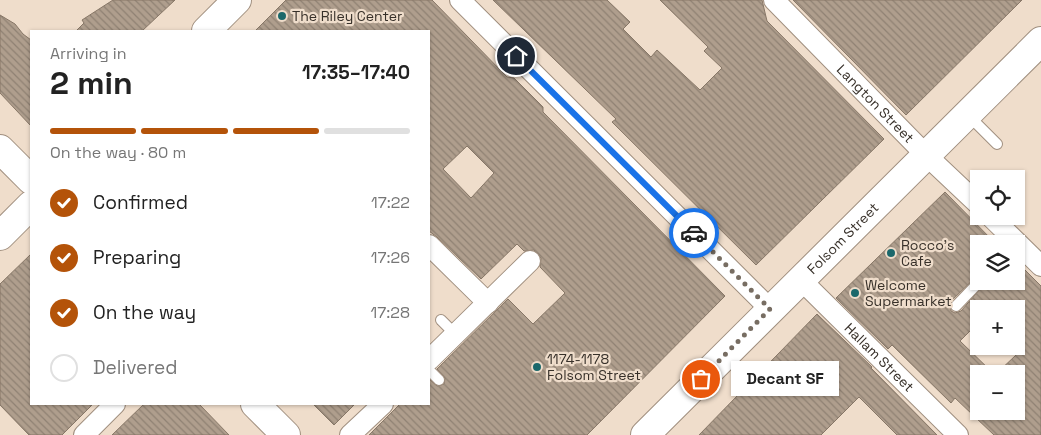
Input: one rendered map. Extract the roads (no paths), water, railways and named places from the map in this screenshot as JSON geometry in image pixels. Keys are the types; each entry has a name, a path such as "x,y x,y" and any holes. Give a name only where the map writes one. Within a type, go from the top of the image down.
{"main road":[{"path":"209,30 237,0"},
{"name":"Folsom Street","path":"645,435 1041,41"},
{"path":"0,148 30,179"},
{"path":"0,236 30,206"},
{"path":"255,405 286,435"}],"street":[{"path":"460,0 770,309"},
{"name":"Langton Street","path":"774,0 926,156 970,197"},
{"path":"999,225 1008,235"},
{"path":"430,246 488,303"},
{"path":"1025,251 1041,266"},
{"path":"430,359 530,261"},
{"name":"Hallam Street","path":"801,280 953,434"},
{"path":"84,435 114,405"},
{"path":"350,435 382,405"}],"lane":[{"path":"967,114 997,144"},
{"path":"956,306 971,290"},
{"path":"440,320 455,334"},
{"path":"430,371 439,380"}],"place":[{"name":"The Riley Center","path":"282,16"},
{"name":"Rocco's Cafe","path":"891,253"},
{"name":"Welcome Supermarket","path":"855,293"},
{"name":"1174‐1178 Folsom Street","path":"537,367"},
{"name":"Decant SF","path":"701,379"}]}
